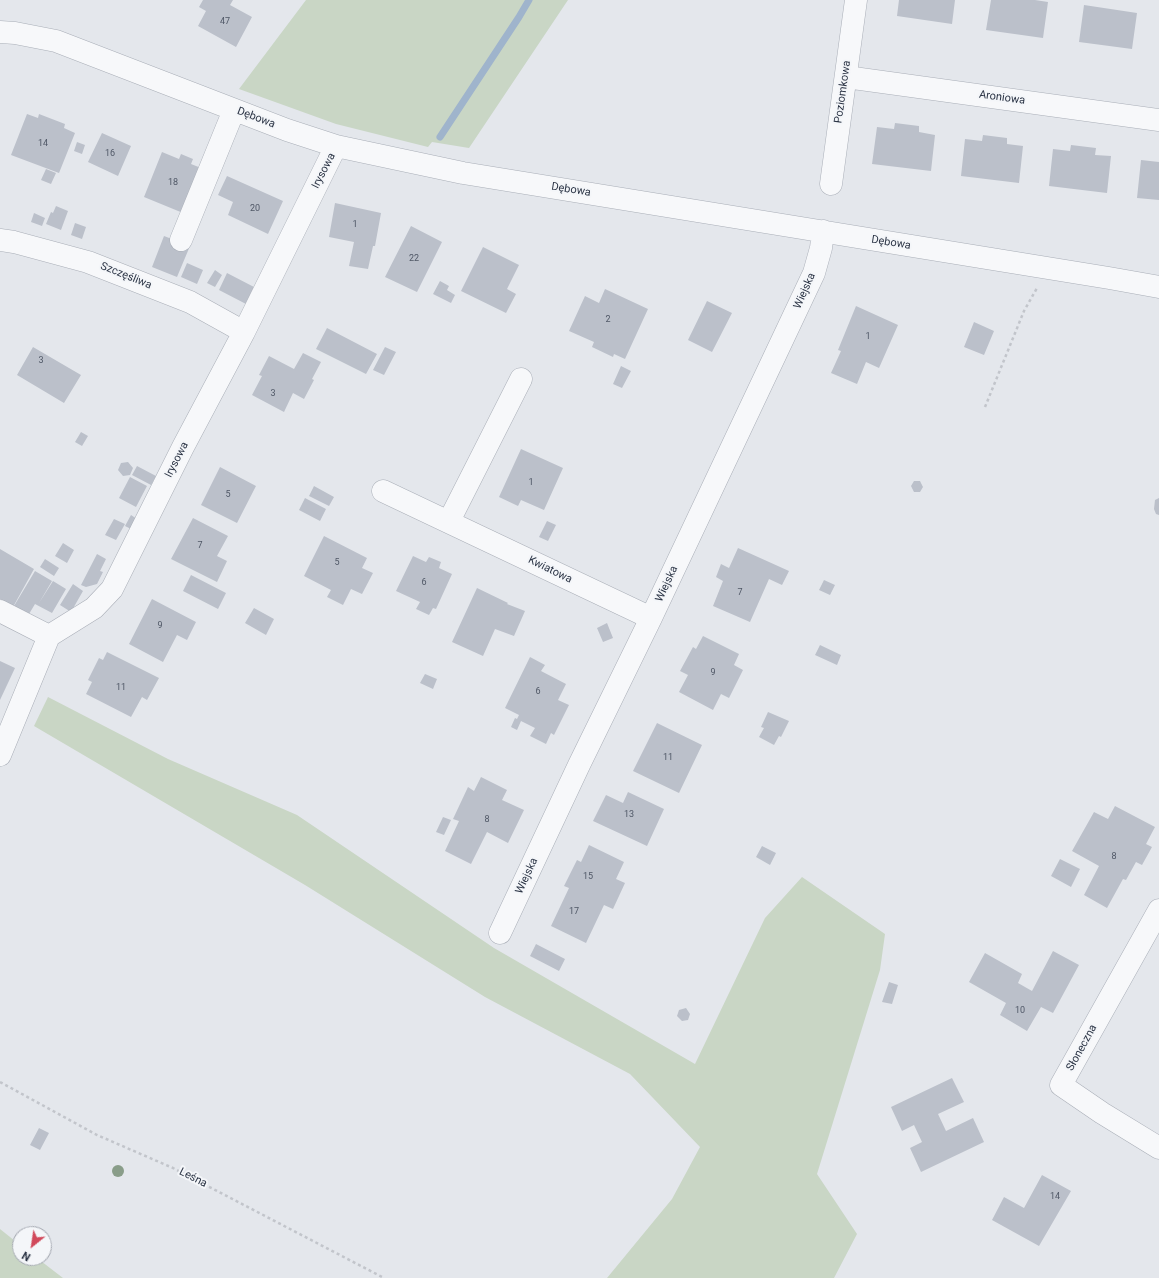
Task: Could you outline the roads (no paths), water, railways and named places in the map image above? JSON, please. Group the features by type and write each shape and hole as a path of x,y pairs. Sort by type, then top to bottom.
{"street":[{"name":"Poziomkowa","path":"831,184 856,0"},
{"name":"Dębowa","path":"0,32 22,34 56,41 234,110 336,146 463,173 1159,287"},
{"name":"Aroniowa","path":"846,77 1159,120"},
{"path":"181,240 234,110"},
{"name":"Irysowa","path":"49,636 94,608 112,589 183,447 244,332 336,146"},
{"name":"Wiejska","path":"500,934 579,764 651,618 814,273 821,248 822,231"},
{"name":"Szczęśliwa","path":"0,240 14,242 88,262 190,302 244,332"},
{"path":"449,521 521,379"},
{"name":"Kwiatowa","path":"383,491 651,618"},
{"path":"0,611 49,636 0,755"},
{"name":"Słoneczna","path":"1159,910 1061,1085 1102,1113 1159,1148"}],"waterway":[{"path":"440,137 529,0"}]}
